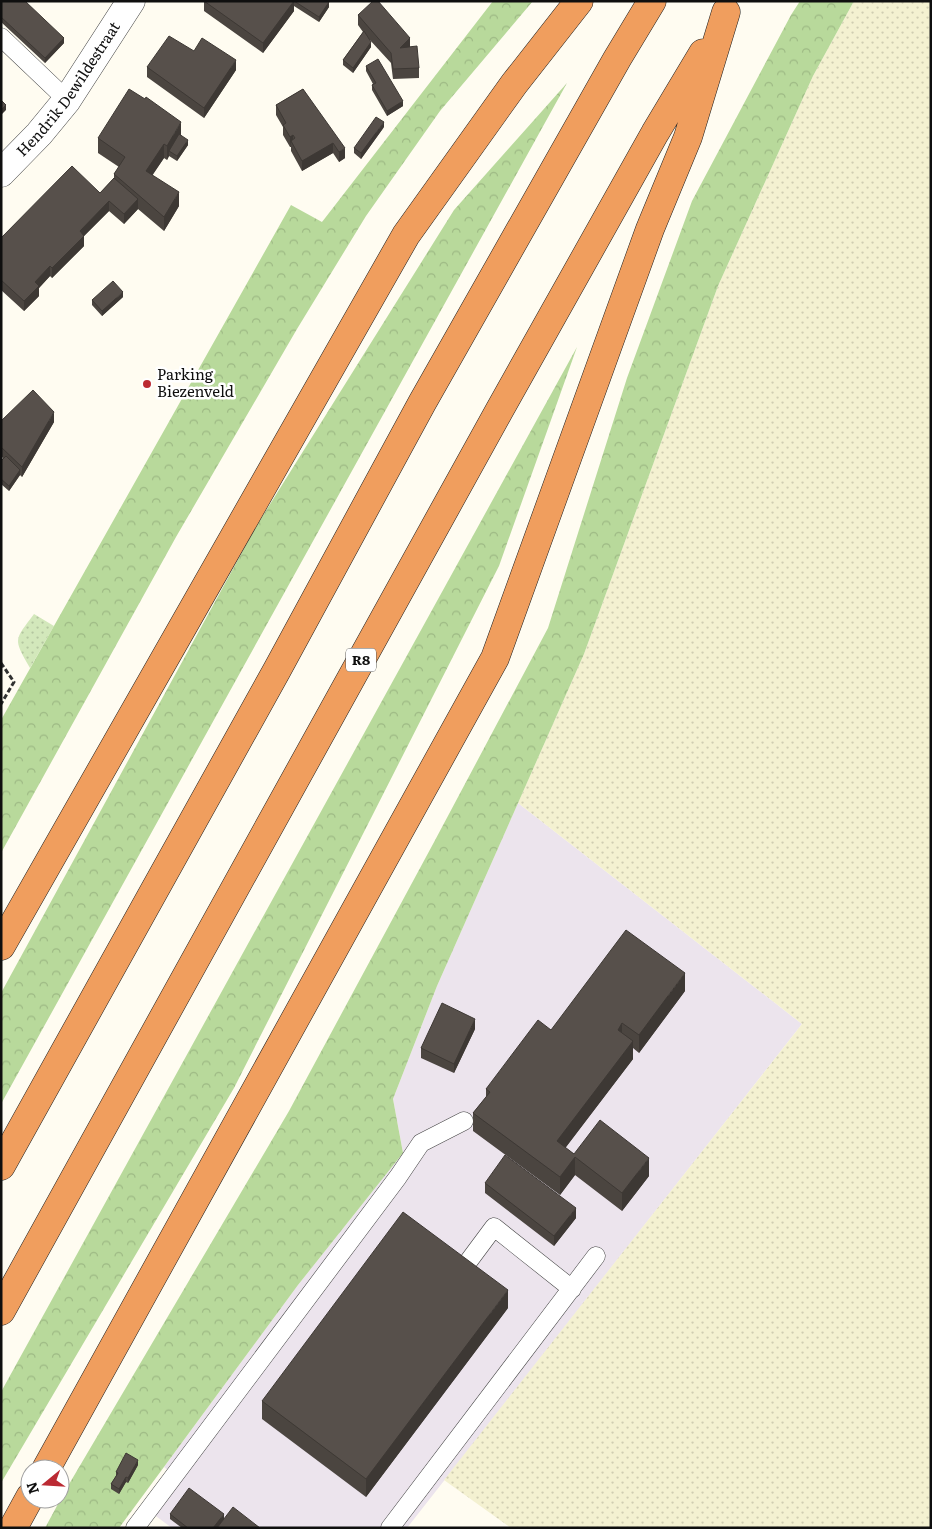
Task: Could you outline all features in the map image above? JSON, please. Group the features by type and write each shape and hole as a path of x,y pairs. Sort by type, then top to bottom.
{"highway":[{"path":"1,946 406,235 514,84 579,1"},
{"path":"1,1166 277,670 422,403 617,59 652,1"},
{"path":"52,1459 495,658 650,228 688,137 730,7"},
{"name":"R8","path":"1,1311 499,411 655,133 730,7"},
{"path":"13,1528 23,1509"}],"street":[{"name":"Hendrik Dewildestraat","path":"1,173 39,134 67,100 131,1"}],"lane":[{"path":"1,37 67,100"},
{"path":"135,1528 421,1143 464,1121"},
{"path":"465,1266 494,1227 572,1289"},
{"path":"390,1528 596,1256"}],"path":[{"path":"1,663 14,682 1,704"}],"shaded area":[{"path":"854,1 931,1 931,1528 511,1528 444,1480 802,1024 518,803 584,654 718,286 813,76"},
{"path":"518,803 802,1024 407,1528 172,1528 153,1514 181,1481 164,1467 298,1285 403,1153 393,1099 437,986"}],"green space":[{"path":"493,1 533,1 440,111 366,216 297,329 176,537 1,853 1,720 291,205 322,222"},
{"path":"800,1 854,1 813,76 718,286 584,654 437,986 393,1099 403,1153 298,1285 119,1528 45,1528 55,1509 70,1509 70,1483 289,1111 548,628 627,378 692,201"},
{"path":"567,83 1,1104 1,993 257,525 454,210"},
{"path":"577,347 499,566 234,1088 1,1483 1,1392"},
{"path":"34,614 54,626 30,668 21,651 18,640 19,635"}],"building":[{"path":"1,1 25,1 64,38 45,58 1,17"},
{"path":"204,1 294,1 263,43"},
{"path":"294,1 328,1 329,2 319,17"},
{"path":"373,1 378,1 410,38 400,48 417,46 419,68 393,69 391,53 358,15"},
{"path":"364,31 371,42 353,68 343,60"},
{"path":"169,36 194,51 202,38 236,60 204,108 147,67"},
{"path":"378,59 403,101 387,111 372,85 376,83 366,66"},
{"path":"129,89 145,99 146,97 181,122 167,146 164,144 146,171 179,192 164,217 114,174 125,157 98,138"},
{"path":"303,89 345,148 339,152 333,143 302,161 291,141 295,138 293,135 290,137 283,125 286,123 276,105"},
{"path":"1,100 6,105 1,110"},
{"path":"376,117 384,122 361,153 354,148"},
{"path":"179,134 188,140 177,156 169,151"},
{"path":"72,166 100,193 114,178 138,199 124,214 109,201 80,231 84,236 35,282 39,286 24,301 1,280 1,238"},
{"path":"113,281 123,292 102,311 92,300"},
{"path":"33,390 54,412 22,467 1,447 1,421"},
{"path":"6,456 20,470 9,486 1,479 1,461"},
{"path":"626,930 685,973 639,1035 622,1023 618,1030 633,1041 557,1141 574,1154 600,1120 649,1158 622,1193 575,1157 560,1177 473,1113 490,1092 486,1089 538,1020 551,1030"},
{"path":"442,1003 475,1019 454,1064 421,1048"},
{"path":"505,1155 576,1208 554,1236 485,1183"},
{"path":"403,1212 508,1290 366,1479 262,1401"},
{"path":"126,1453 138,1460 119,1489 111,1484 118,1473 116,1472"},
{"path":"189,1488 224,1514 213,1528 188,1528 170,1514"},
{"path":"233,1507 260,1528 217,1528"}],"place":[{"name":"Parking Biezenveld","path":"147,384"}]}
